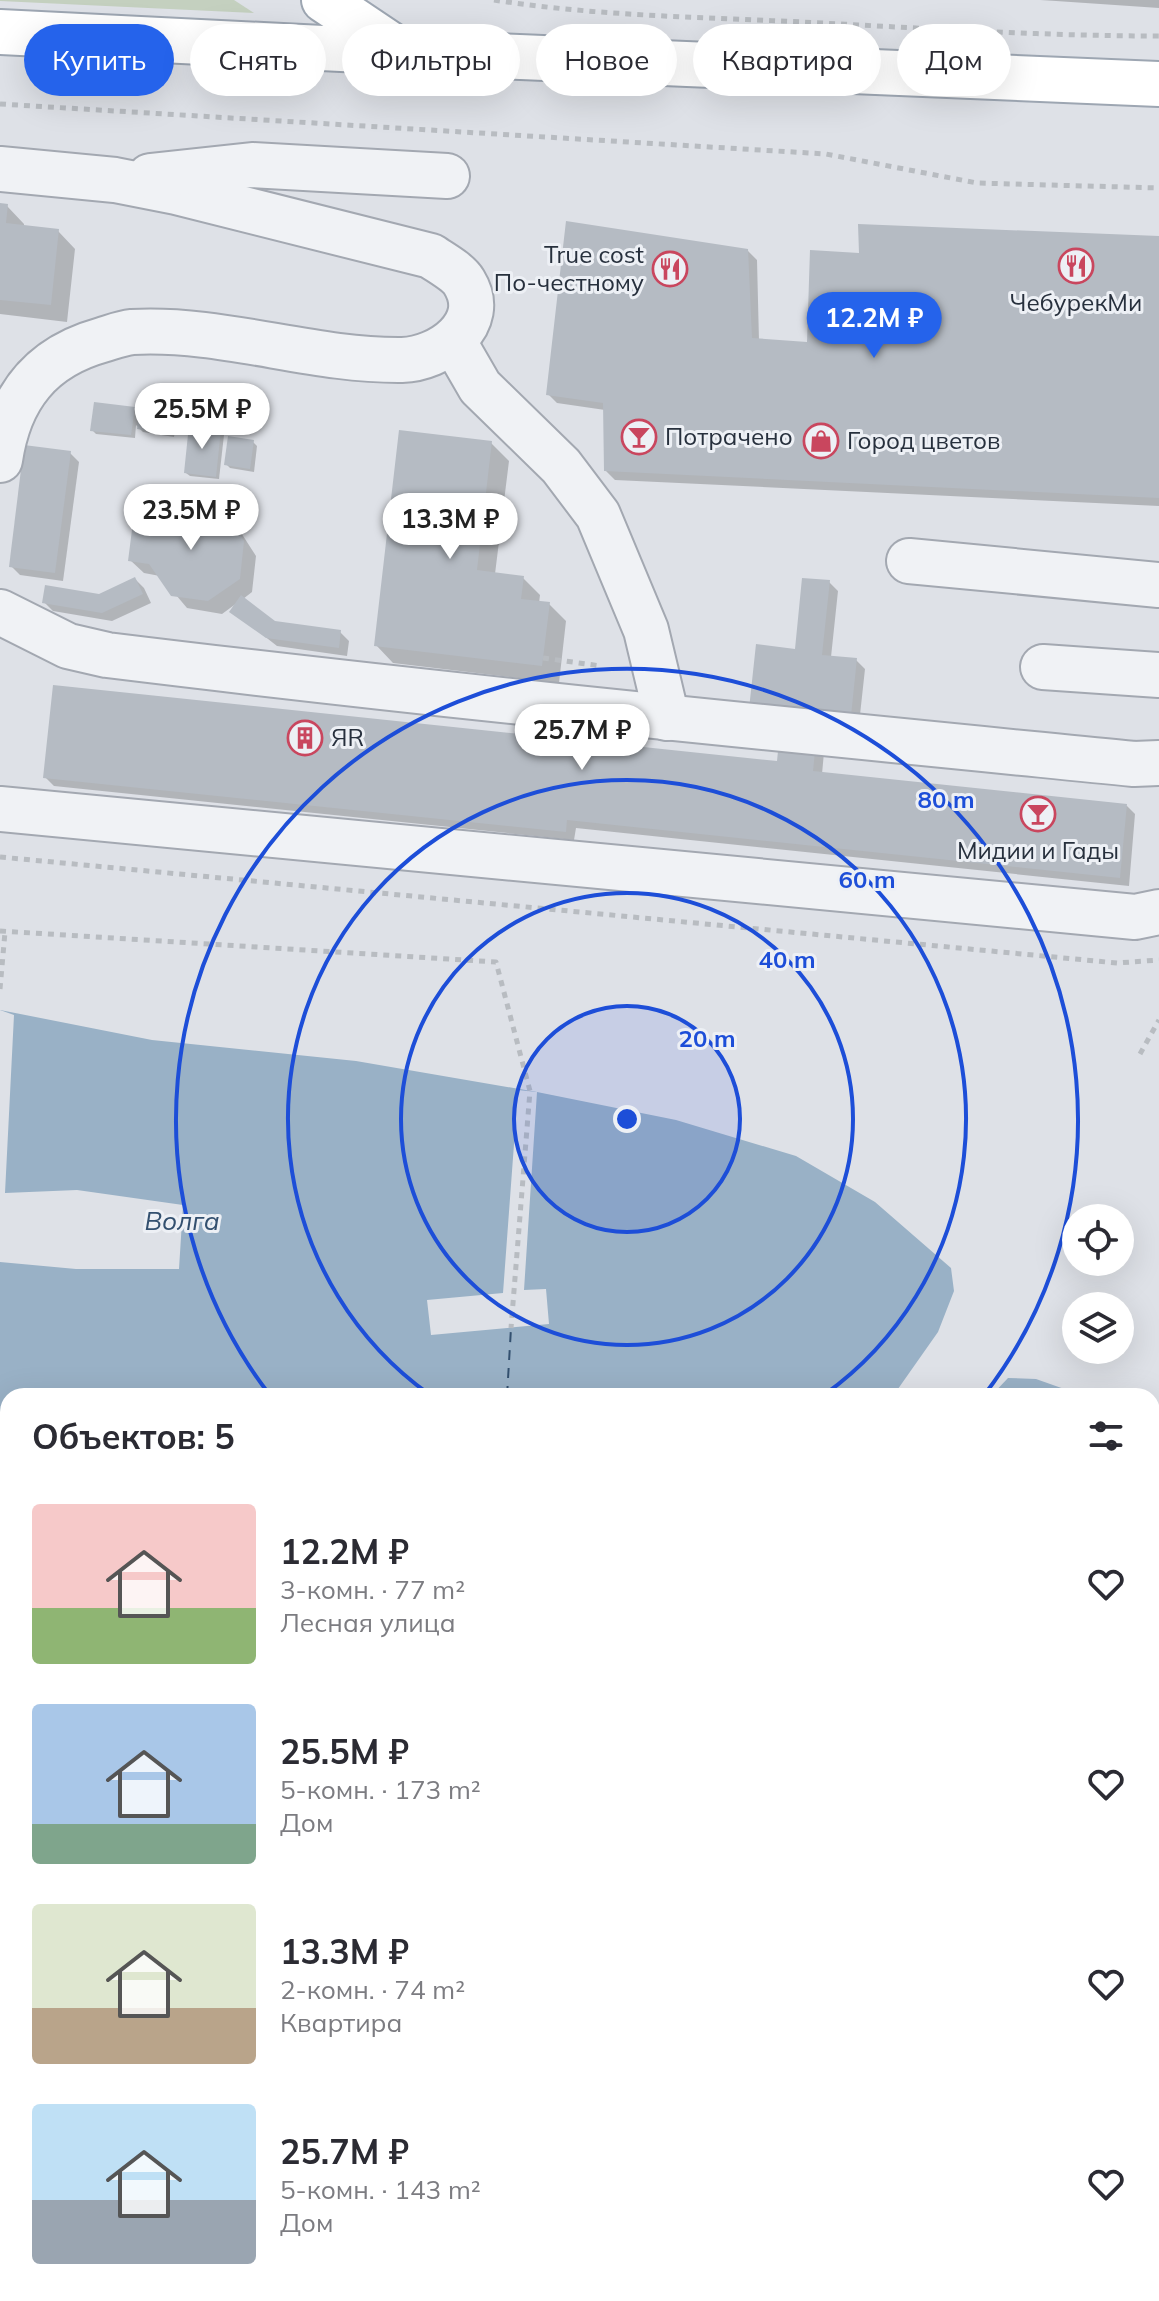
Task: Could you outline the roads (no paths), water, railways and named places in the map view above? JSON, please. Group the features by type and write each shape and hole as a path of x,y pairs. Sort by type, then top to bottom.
{"main road":[{"path":"324,0 360,24"},
{"path":"0,32 342,49"},
{"path":"520,57 1159,84"}],"lane":[{"path":"115,180 252,165 447,176"},
{"path":"0,169 115,180 176,192 431,256 463,280 471,300 468,322 454,342 433,354 407,360 363,359 187,333 129,332 79,346 52,361 27,385 12,411 0,460"},
{"path":"454,342 480,387 561,466 598,515 646,630 667,718"},
{"path":"909,561 1159,585"},
{"path":"0,612 68,646 107,655 378,688 667,718 1134,764 1159,763"},
{"path":"1043,667 1159,675"},
{"path":"0,809 1135,917 1159,912"}],"water":[{"name":"Волга","path":"0,1010 152,1040 356,1061 676,1120 796,1156 875,1202 951,1268 954,1291 938,1332 899,1388 0,1388"},
{"path":"1008,1378 1036,1379 1061,1388 999,1388"}],"place":[{"name":"ЧебурекМи","path":"1076,266"},
{"name":"True cost По-честному","path":"670,269"},
{"name":"Потрачено","path":"639,437"},
{"name":"Город цветов","path":"821,441"},
{"name":"ЯR","path":"305,738"},
{"name":"Мидии и Гады","path":"1038,814"}]}
